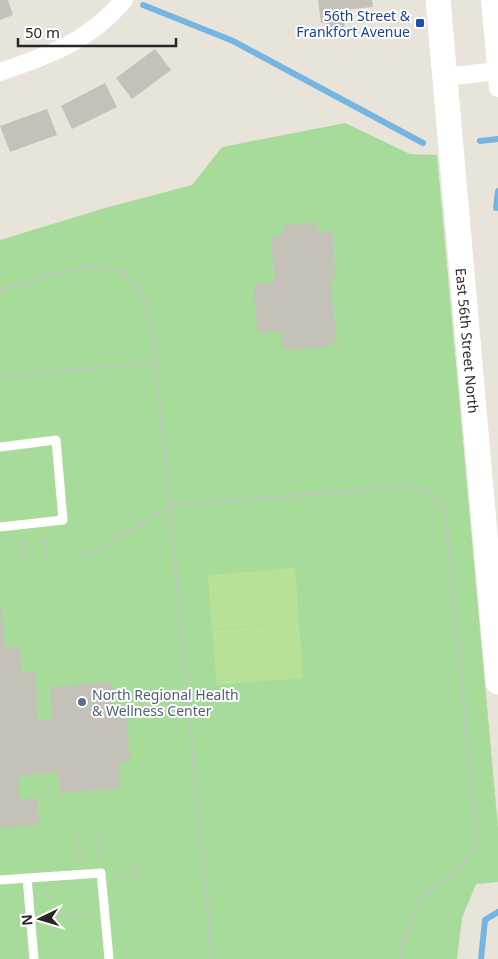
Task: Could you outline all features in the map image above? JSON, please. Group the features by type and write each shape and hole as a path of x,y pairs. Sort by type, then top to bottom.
{"street":[{"path":"0,72 68,46 110,16 124,0"},
{"name":"East 56th Street North","path":"438,0 498,682"},
{"path":"445,77 497,79 490,0"}],"lane":[{"path":"0,447 56,440 63,520 0,526"},
{"path":"0,880 81,875 101,876 109,959"},
{"path":"27,878 34,959"}],"path":[{"path":"0,290 64,271 90,266 120,271 139,287 149,312 156,362 212,959"},
{"path":"0,377 156,362"},
{"path":"82,555 93,553 170,507 410,486 430,491 439,500 445,510 475,823 475,842 470,856 457,871 432,888 417,904 398,959"},
{"path":"44,522 47,558"},
{"path":"22,524 25,561"},
{"path":"99,836 101,876 137,874 136,862"},
{"path":"78,838 81,875"},
{"path":"31,920 105,912"}],"green space":[{"path":"345,123 410,154 437,155 498,827 498,882 476,884 462,918 457,959 0,959 0,240 105,208 192,185 222,147"},
{"path":"295,568 299,622 212,629 208,575"},
{"path":"299,622 303,678 217,685 212,630"}],"building":[{"path":"0,0 8,0 13,15 0,20"},
{"path":"318,0 372,0 373,7 343,10 345,31 327,33 326,22 321,23"},
{"path":"155,49 171,70 132,99 116,78"},
{"path":"105,83 117,107 72,129 61,106"},
{"path":"47,109 57,135 10,152 0,126"},
{"path":"316,222 317,230 321,230 321,232 332,231 336,278 330,279 337,343 327,344 327,347 282,349 280,331 258,333 253,284 275,282 271,237 280,236 280,234 284,233 283,226"},
{"name":"North Regional Health & Wellness Center","path":"0,605 5,648 19,646 22,673 35,672 38,720 52,719 50,687 112,682 115,718 126,717 130,762 119,762 121,788 60,793 58,772 18,776 20,799 37,798 40,825 0,828"}],"waterway":[{"path":"143,5 233,41 423,143"},
{"path":"480,141 498,139"},
{"path":"496,208 498,191"},
{"path":"481,959 485,920 498,912"}],"place":[{"name":"56th Street & Frankfort Avenue","path":"420,23"},
{"name":"North Regional Health & Wellness Center","path":"82,702"}]}
